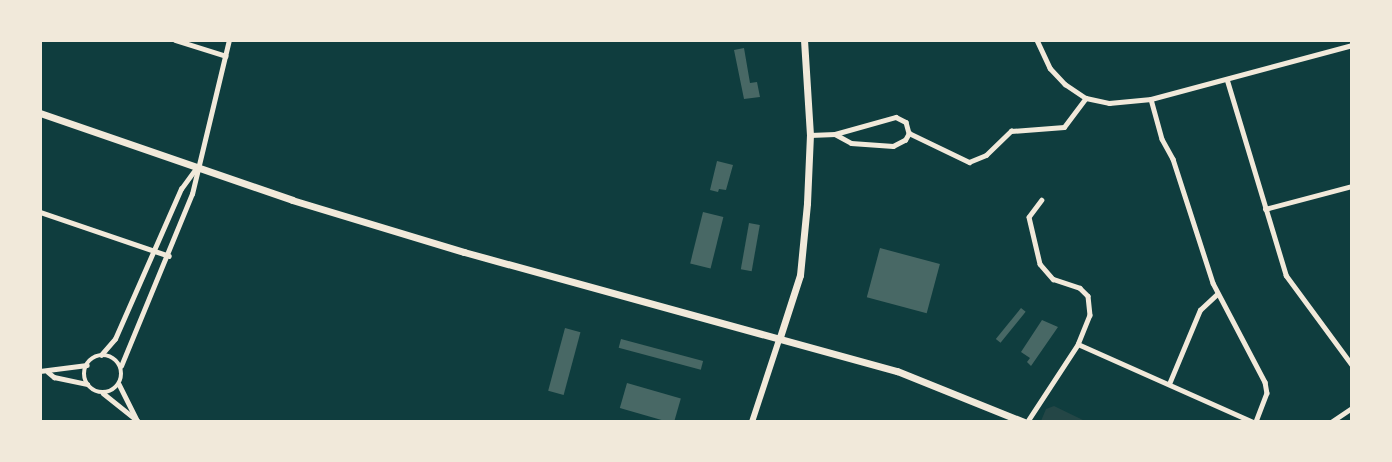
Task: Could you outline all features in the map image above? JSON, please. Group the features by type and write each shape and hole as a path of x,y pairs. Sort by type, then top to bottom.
{"main road":[{"path":"780,337 800,275 810,135 804,40"},
{"path":"40,113 199,165 292,200 464,252 897,371 1025,422"}],"street":[{"path":"175,40 226,56"},
{"path":"138,421 119,384 121,366 169,256 199,165 229,40"},
{"path":"1038,40 1050,68 1086,98 1109,103 1152,99 1352,45"},
{"path":"1227,79 1286,275 1352,365"},
{"path":"909,133 969,162 986,155 1011,131 1064,127 1086,98"},
{"path":"1078,344 1254,422 1267,393 1265,382 1217,294 1187,214 1173,159 1162,139 1152,99"},
{"path":"810,135 835,134 896,117 906,122 909,133 905,140 893,146 851,143 835,134"},
{"path":"40,371 48,372 87,365 101,355 115,339 181,189 199,165"},
{"path":"1265,209 1352,186"},
{"path":"1025,422 1078,344 1090,315 1088,296 1080,288 1053,279 1040,264 1029,217 1042,200"},
{"path":"40,212 169,256"},
{"path":"1169,384 1200,310 1217,294"},
{"path":"752,422 780,337"},
{"path":"101,355 113,357 121,366"},
{"path":"87,365 87,384"},
{"path":"48,372 54,377 87,384 103,393 138,421"},
{"path":"103,393 119,384"},
{"path":"1331,422 1352,408"}],"shaded area":[{"path":"1054,406 1085,421 1041,421 1046,409"}],"building":[{"path":"744,48 750,83 757,82 760,97 744,99 734,50"},
{"path":"717,161 733,165 726,190 719,189 718,192 710,190"},
{"path":"703,212 723,217 711,269 690,263"},
{"path":"749,223 760,225 752,271 741,269"},
{"path":"880,248 940,264 927,313 867,297"},
{"path":"1021,308 1026,312 1000,343 996,339"},
{"path":"1042,320 1058,327 1031,366 1027,362 1030,358 1021,352"},
{"path":"565,328 580,332 564,395 548,391"},
{"path":"621,339 703,361 701,370 619,348"},
{"path":"627,383 681,398 674,422 620,408"}]}
